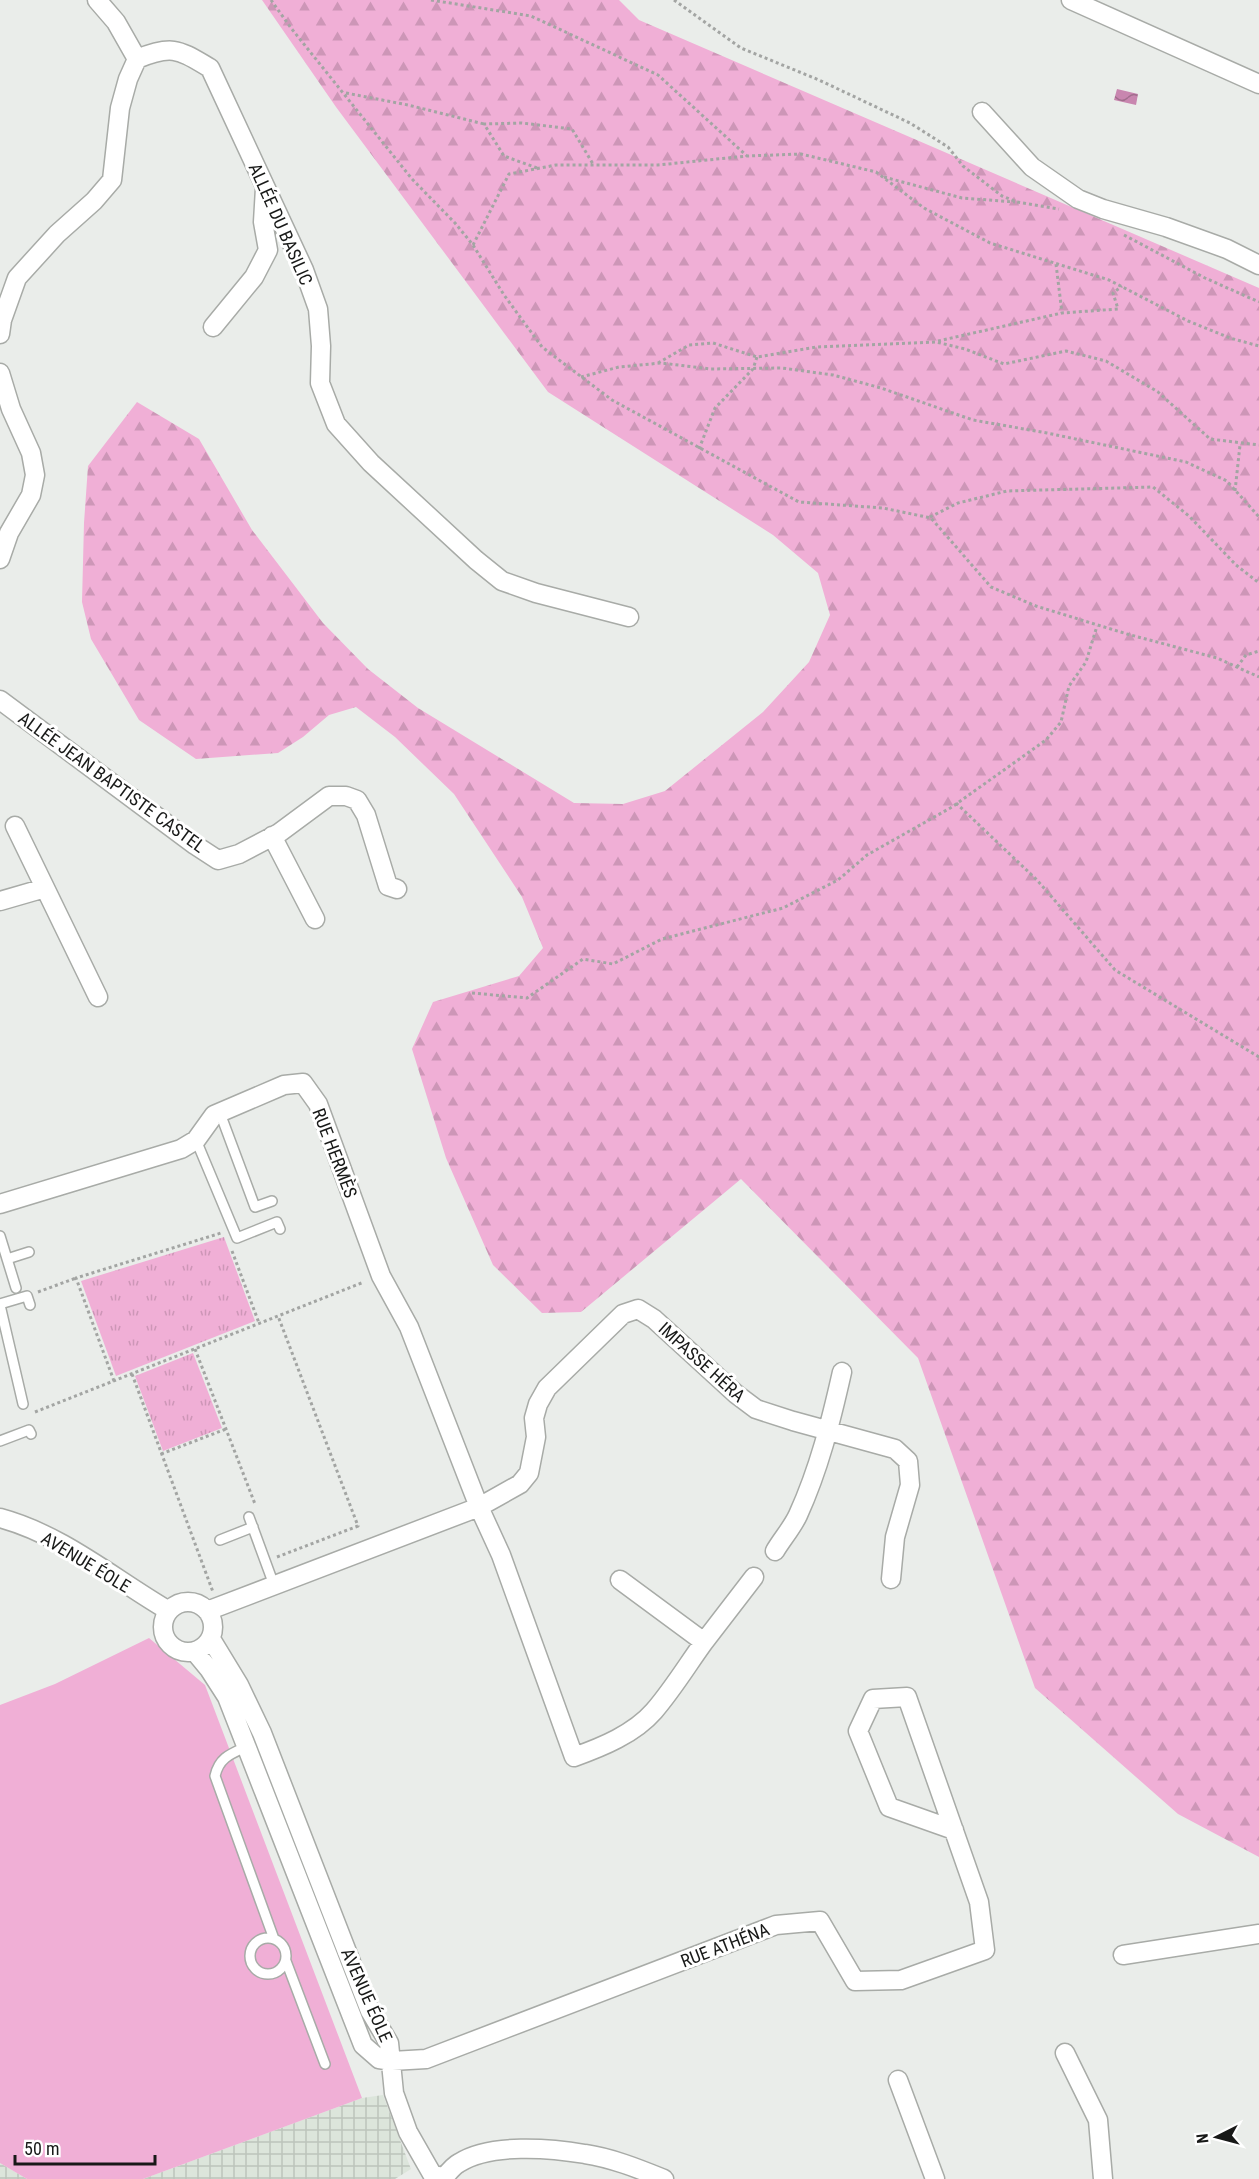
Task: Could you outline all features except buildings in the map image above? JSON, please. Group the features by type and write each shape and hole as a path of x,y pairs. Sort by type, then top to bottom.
{"street":[{"path":"0,334 2,320 17,278 57,234 94,201 112,180 120,108 128,79 137,59 116,22 98,0"},
{"path":"1071,0 1259,84"},
{"name":"ALLÉE DU BASILIC","path":"137,59 155,51 179,50 210,68 304,270 318,309 321,346 320,384 326,404 336,423 371,463 502,581 536,593 629,617"},
{"path":"982,112 1032,167 1078,199 1227,249 1259,265"},
{"path":"213,327 254,276 268,250 263,222 265,187"},
{"path":"0,373 10,409 31,453 35,475 31,495 9,533 0,559"},
{"name":"ALLÉE JEAN BAPTISTE CASTEL","path":"0,700 218,860 239,854 272,836 329,796 346,796 357,800 366,815 388,886 397,890"},
{"path":"15,826 98,997"},
{"path":"272,836 315,919"},
{"path":"0,901 45,888"},
{"name":"RUE HERMÈS","path":"0,1204 181,1149 196,1140 214,1115 284,1085 303,1083 318,1104 381,1276"},
{"path":"381,1276 409,1327 479,1507 501,1555 574,1756 603,1747 654,1712 754,1577"},
{"name":"IMPASSE HÉRA","path":"213,1609 479,1507 520,1484 529,1473 533,1461 536,1437 534,1418 538,1404 547,1389 623,1314 638,1309 654,1319 736,1394 756,1409 895,1449 908,1461 910,1485 895,1537 891,1579"},
{"path":"775,1551 797,1517 829,1430 842,1372"},
{"name":"AVENUE ÉOLE","path":"0,1518 30,1529 101,1566 143,1596 169,1611"},
{"path":"620,1580 704,1642"},
{"path":"191,1602 213,1609 211,1639 206,1646 195,1652 183,1652 175,1649 169,1643 163,1627 169,1611 183,1603 191,1602"},
{"name":"AVENUE ÉOLE","path":"195,1652 227,1697 363,2044 379,2059 392,2061 389,2043 370,2011 262,1733 239,1685 211,1639"},
{"name":"RUE ATHÉNA","path":"392,2061 426,2060 776,1925 820,1921 855,1981 901,1980 985,1950 979,1902 954,1830 907,1697 873,1699 858,1731 889,1807 954,1830"},
{"path":"1123,1955 1259,1934"},
{"path":"1065,2053 1098,2120 1103,2179"},
{"path":"392,2061 394,2093 408,2132 432,2174 444,2178 459,2163 485,2152 531,2149 587,2154 634,2167 664,2179"},
{"path":"898,2080 935,2179"}],"lane":[{"path":"220,1113 255,1207 272,1201"},
{"path":"196,1140 229,1231 237,1238 278,1222 280,1229"},
{"path":"0,1236 16,1287"},
{"path":"7,1259 29,1252"},
{"path":"23,1404 0,1304 28,1301"},
{"path":"0,1441 29,1430 31,1434"},
{"path":"249,1516 274,1585"},
{"path":"220,1540 253,1527"},
{"path":"246,1746 224,1757 218,1765 215,1776 274,1939 285,1949 286,1961 325,2064"},
{"path":"274,1939 265,1938 255,1944 250,1954 252,1965 261,1973 273,1974 279,1971 286,1961"}],"path":[{"path":"271,0 412,179 473,245 504,295 542,347 612,400 799,502 883,508 931,518 991,587 1036,606 1217,658 1259,677"},
{"path":"431,0 531,16 658,75 747,156"},
{"path":"674,0 741,48 819,80 910,123 948,147 963,166 1002,196 1017,202"},
{"path":"344,92 484,124 522,123 572,129 594,165"},
{"path":"484,124 504,156 539,168"},
{"path":"473,245 509,174 556,165 658,165 747,156 801,154 876,172 924,208 990,243 1109,280 1188,321 1230,338 1259,346"},
{"path":"882,176 962,198 1001,203 1017,202 1064,209"},
{"path":"1114,212 1121,234 1205,278 1259,302"},
{"path":"1056,264 1062,313"},
{"path":"657,363 689,345 713,343 757,357 817,346 936,342 1062,313 1118,309 1113,293 1122,286"},
{"path":"936,342 965,349 1004,364 1066,351 1106,361 1158,392 1210,439 1259,445"},
{"path":"699,449 715,408 753,369 757,357"},
{"path":"581,377 619,367 657,363 711,369 782,368 833,375 881,388 973,420 1186,462 1227,481 1259,518"},
{"path":"1236,490 1240,444"},
{"path":"928,517 958,503 1007,491 1153,487 1189,516 1236,565 1259,583"},
{"path":"472,993 527,998 583,959 613,964 662,939 783,908 838,880 867,855 956,803 1046,740 1061,722 1069,686 1086,662 1097,625"},
{"path":"1237,667 1246,655 1259,651"},
{"path":"956,803 1037,880 1115,970 1259,1057"},
{"path":"28,1301 76,1278 229,1231 259,1324"},
{"path":"33,1413 381,1276"},
{"path":"76,1278 114,1381"},
{"path":"276,1558 358,1526 278,1316"},
{"path":"195,1349 249,1489"},
{"path":"132,1374 213,1609"},
{"path":"161,1454 226,1429"}],"shaded area":[{"path":"383,2095 411,2169 395,2179 143,2179 362,2098"},
{"path":"0,2163 27,2179 0,2179"}],"green space":[{"path":"262,0 619,0 639,20 1259,288 1259,1857 1178,1814 1035,1688 918,1358 741,1179 581,1312 542,1313 493,1265 446,1158 412,1049 433,1002 519,976 543,948 522,897 454,794 395,737 356,707 329,715 303,737 278,753 196,759 139,720 91,639 82,602 88,466 137,402 199,439 252,530 323,623 368,669 418,708 574,803 623,804 665,791 763,712 809,662 830,615 818,573 773,535 548,392 336,107"},
{"path":"224,1237 255,1321 116,1376 81,1281"},
{"path":"193,1353 222,1428 163,1451 135,1376"},
{"path":"149,1638 205,1685 362,2098 143,2179 27,2179 0,2163 0,1705 55,1684"}],"water":[{"path":"1117,89 1138,94 1136,105 1114,100"}]}
